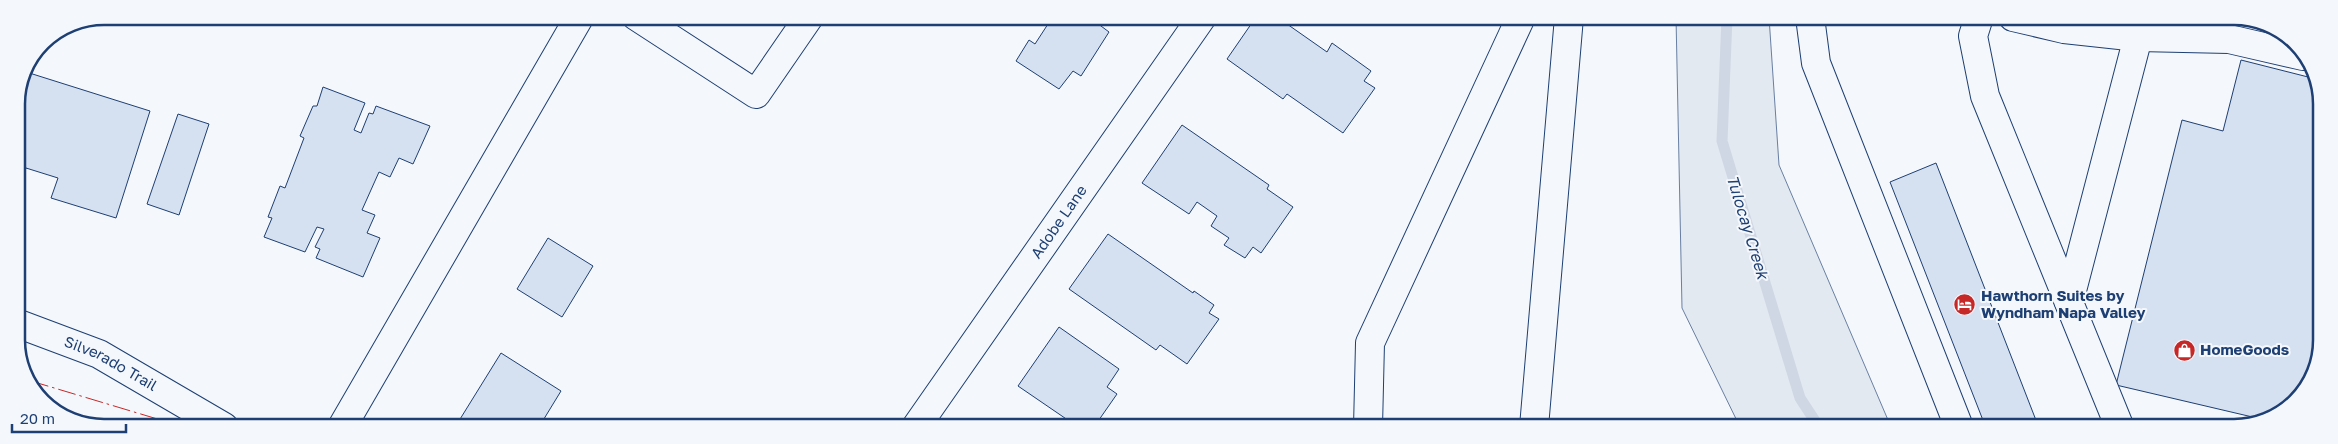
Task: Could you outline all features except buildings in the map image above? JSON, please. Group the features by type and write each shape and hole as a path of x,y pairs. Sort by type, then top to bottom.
{"street":[{"path":"347,419 575,25"},
{"path":"650,25 756,94 803,25"},
{"name":"Adobe Lane","path":"922,419 1196,25"},
{"path":"1368,419 1370,343 1517,25"},
{"path":"1535,419 1568,25"},
{"path":"1811,25 1816,64 1955,419"},
{"path":"1976,25 1973,36 1985,96 2116,419"},
{"path":"2047,25 2064,29 2138,37 2230,39 2295,54"},
{"path":"2069,302 2138,37"},
{"name":"Silverado Trail","path":"25,326 99,354 210,419"}],"shaded area":[{"path":"1676,25 1770,25 1779,165 1888,419 1736,419 1682,308"}],"waterway":[{"name":"Tulocay Creek","path":"1727,25 1722,141 1800,398 1814,419"}],"power":[{"path":"38,383 157,419"}],"place":[{"name":"Hawthorn Suites by Wyndham Napa Valley","path":"1965,305"},
{"name":"HomeGoods","path":"2184,350"}]}
